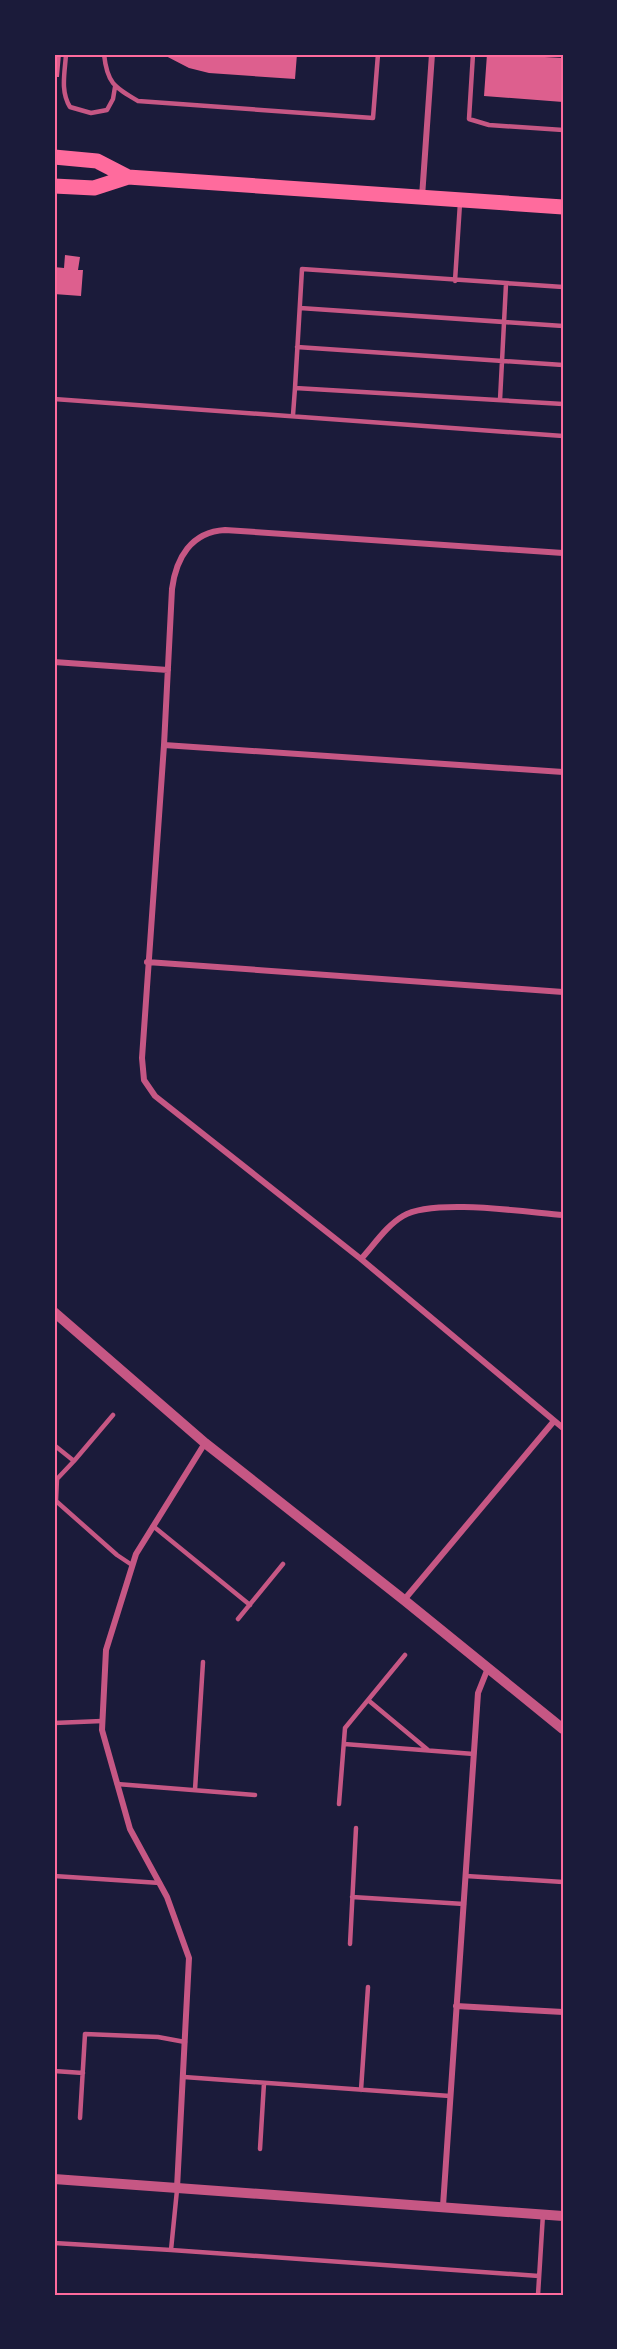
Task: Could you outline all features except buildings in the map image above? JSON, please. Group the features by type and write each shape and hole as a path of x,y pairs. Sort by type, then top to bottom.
{"main road":[{"path":"54,157 97,161 128,177 563,207"},
{"path":"54,186 94,189 128,177"}],"street":[{"path":"422,198 432,54"},
{"path":"563,553 225,530 203,534 180,556 174,573 172,589 142,1069 150,1090 361,1259 563,1428"},
{"path":"54,662 168,670"},
{"path":"164,745 563,772"},
{"path":"147,962 563,992"},
{"path":"361,1259 394,1223 404,1215 423,1209 449,1206 563,1215"},
{"path":"54,1312 205,1443 404,1600 563,1730"},
{"path":"404,1600 555,1421"},
{"path":"177,2188 189,1958 167,1897 130,1829 102,1730 102,1721 105,1650 132,1564 205,1443"},
{"path":"443,2206 478,1693 488,1668"},
{"path":"456,2006 563,2012"},
{"path":"54,2179 563,2216"}],"lane":[{"path":"66,54 63,86 70,107 91,113 106,110 113,99 115,87"},
{"path":"104,54 106,69 115,87 138,101 373,118 378,54"},
{"path":"473,54 469,119 489,125 563,130"},
{"path":"455,281 460,200"},
{"path":"293,415 303,269 563,287"},
{"path":"500,400 506,284"},
{"path":"300,308 563,326"},
{"path":"297,347 563,365"},
{"path":"295,388 563,404"},
{"path":"54,399 563,436"},
{"path":"113,1416 57,1479 56,1501 117,1555 132,1564"},
{"path":"54,1445 74,1461"},
{"path":"153,1526 250,1605"},
{"path":"238,1619 284,1564"},
{"path":"339,1804 345,1728 405,1655"},
{"path":"195,1790 203,1662"},
{"path":"368,1700 429,1750"},
{"path":"54,1723 102,1721"},
{"path":"344,1744 474,1754"},
{"path":"117,1784 255,1795"},
{"path":"350,1944 356,1828"},
{"path":"54,1876 160,1883"},
{"path":"466,1876 563,1881"},
{"path":"352,1897 464,1904"},
{"path":"361,2090 368,1987"},
{"path":"80,2118 85,2034 159,2037 185,2042"},
{"path":"54,2071 83,2073"},
{"path":"184,2077 450,2096"},
{"path":"260,2149 264,2083"},
{"path":"171,2250 177,2188"},
{"path":"538,2295 543,2214"},
{"path":"54,2243 539,2276"}]}
